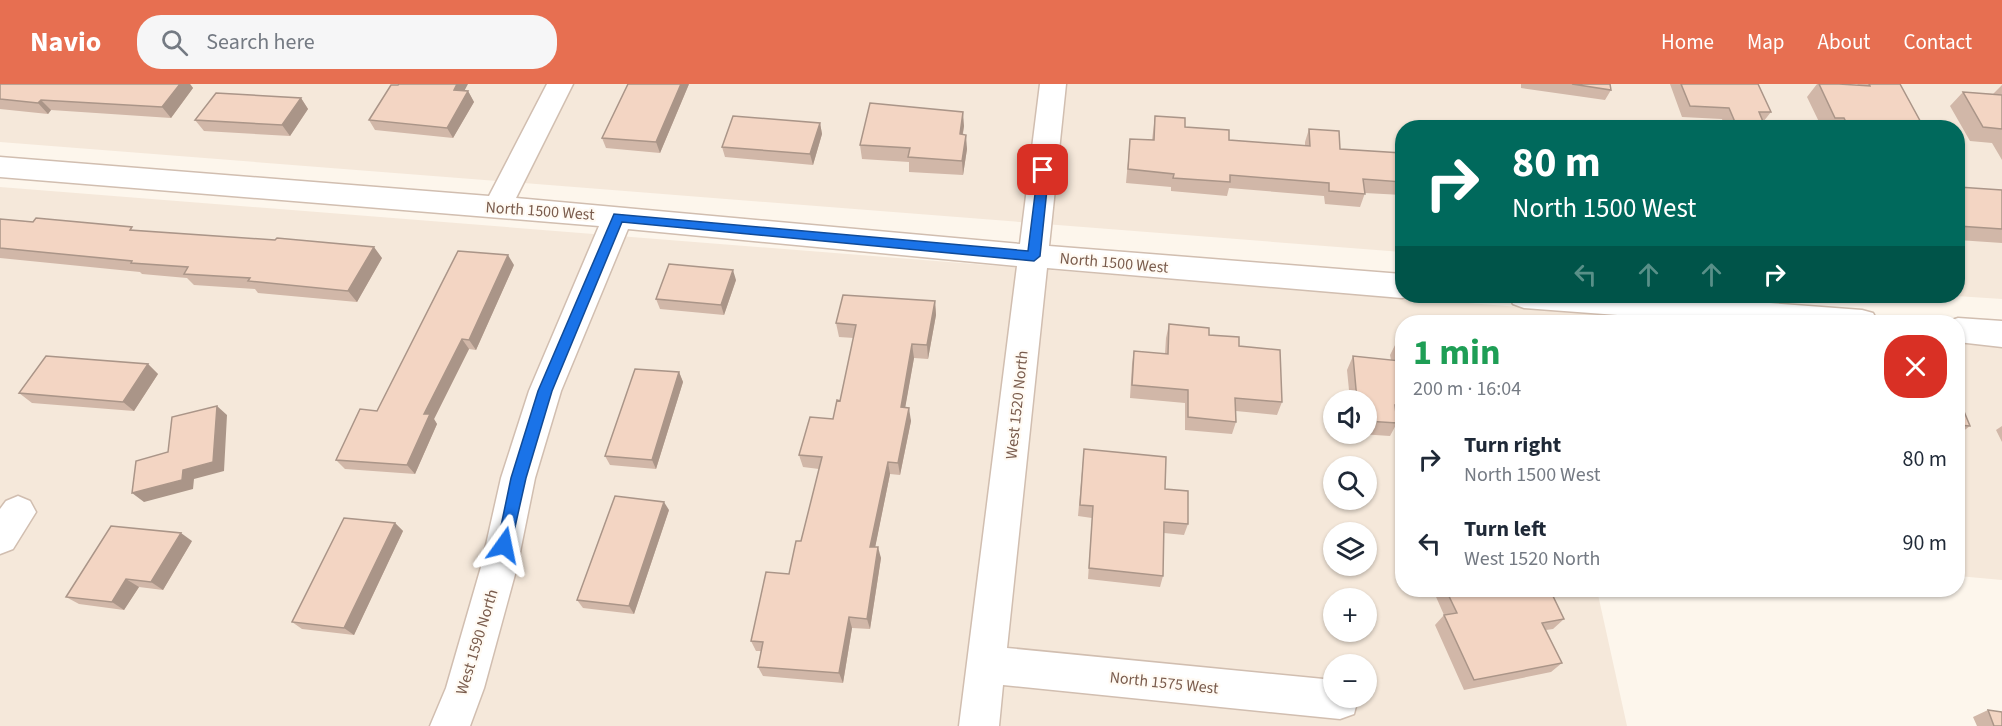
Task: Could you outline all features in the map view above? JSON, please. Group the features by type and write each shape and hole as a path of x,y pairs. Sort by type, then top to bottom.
{"street":[{"path":"497,208 560,84"},
{"name":"West 1520 North","path":"980,726 1053,84"},
{"name":"North 1500 West","path":"0,167 618,217 1034,256 1395,285"},
{"name":"West 1590 North","path":"450,726 465,688 499,567 518,478 545,391 618,217"},
{"path":"1615,303 1771,315"},
{"path":"1965,331 2002,334"},
{"name":"North 1575 West","path":"987,665 1323,698"}],"shaded area":[{"path":"0,84 2002,84 2002,299 1965,297 1965,120 1395,120 1395,251 0,142"},
{"path":"0,187 1395,297 1395,303 1468,303 1619,315 1395,315 1395,597 1599,597 1627,726 0,726"},
{"path":"1965,343 2002,346 2002,580 1965,577"}],"building":[{"path":"0,84 180,84 162,107 41,100 38,103 0,99"},
{"path":"457,84 454,90 468,91 447,128 369,120 391,85"},
{"path":"628,84 681,84 656,142 602,138"},
{"path":"1572,84 1610,84 1611,90"},
{"path":"1681,84 1758,84 1771,112 1759,112 1762,120 1734,120 1729,108 1690,106"},
{"path":"1819,84 1870,86 1869,84 1900,84 1920,120 1845,120 1835,118"},
{"path":"1963,92 2002,95 2002,129 1983,127"},
{"path":"216,93 301,98 282,125 195,120"},
{"path":"870,103 963,112 960,134 966,135 962,161 908,157 910,148 860,145"},
{"path":"733,116 820,123 810,154 722,147"},
{"path":"1155,116 1185,118 1185,127 1229,130 1229,140 1310,146 1309,129 1339,131 1340,149 1395,153 1395,181 1363,179 1365,194 1329,191 1329,183 1230,175 1230,182 1173,178 1174,174 1128,169 1130,139 1154,140"},
{"path":"1965,187 2002,190 2002,229 1965,226"},
{"path":"36,218 132,227 130,230 275,240 277,238 374,247 348,291 248,281 250,278 184,274 188,267 0,248 0,219 33,222"},
{"path":"458,251 508,255 469,340 462,339 424,414 430,414 407,465 336,460 360,409 377,411"},
{"path":"669,264 733,270 721,305 656,299"},
{"path":"843,295 935,301 927,345 912,344 901,407 909,408 898,463 888,462 870,547 878,547 867,619 849,617 839,673 758,667 763,642 751,641 766,572 789,574 796,541 801,541 822,457 799,455 810,417 833,419 837,400 840,401 856,325 836,323"},
{"path":"1169,324 1209,328 1209,335 1239,337 1239,346 1280,350 1282,402 1235,398 1236,422 1188,417 1188,390 1132,385 1134,351 1168,354"},
{"path":"46,356 148,364 123,402 19,393"},
{"path":"1353,356 1395,360 1395,423 1377,422 1377,390 1356,390"},
{"path":"635,369 679,372 652,460 605,456"},
{"path":"217,406 213,462 183,470 182,480 132,493 136,461 168,452 172,417"},
{"path":"1965,414 1970,426 1965,426"},
{"path":"1084,449 1166,457 1165,489 1188,491 1188,524 1164,522 1163,576 1089,568 1093,506 1080,505"},
{"path":"615,496 664,502 629,606 577,600"},
{"path":"344,518 395,523 344,628 292,622"},
{"path":"111,526 181,533 151,582 126,579 112,602 66,597"},
{"path":"1449,597 1553,597 1564,619 1542,623 1562,663 1474,680 1444,615 1457,613"},
{"path":"1988,710 2002,712 2002,726 1994,726"}],"route":[{"path":"504,545 518,478 545,391 618,217 1034,256 1043,170"}]}
